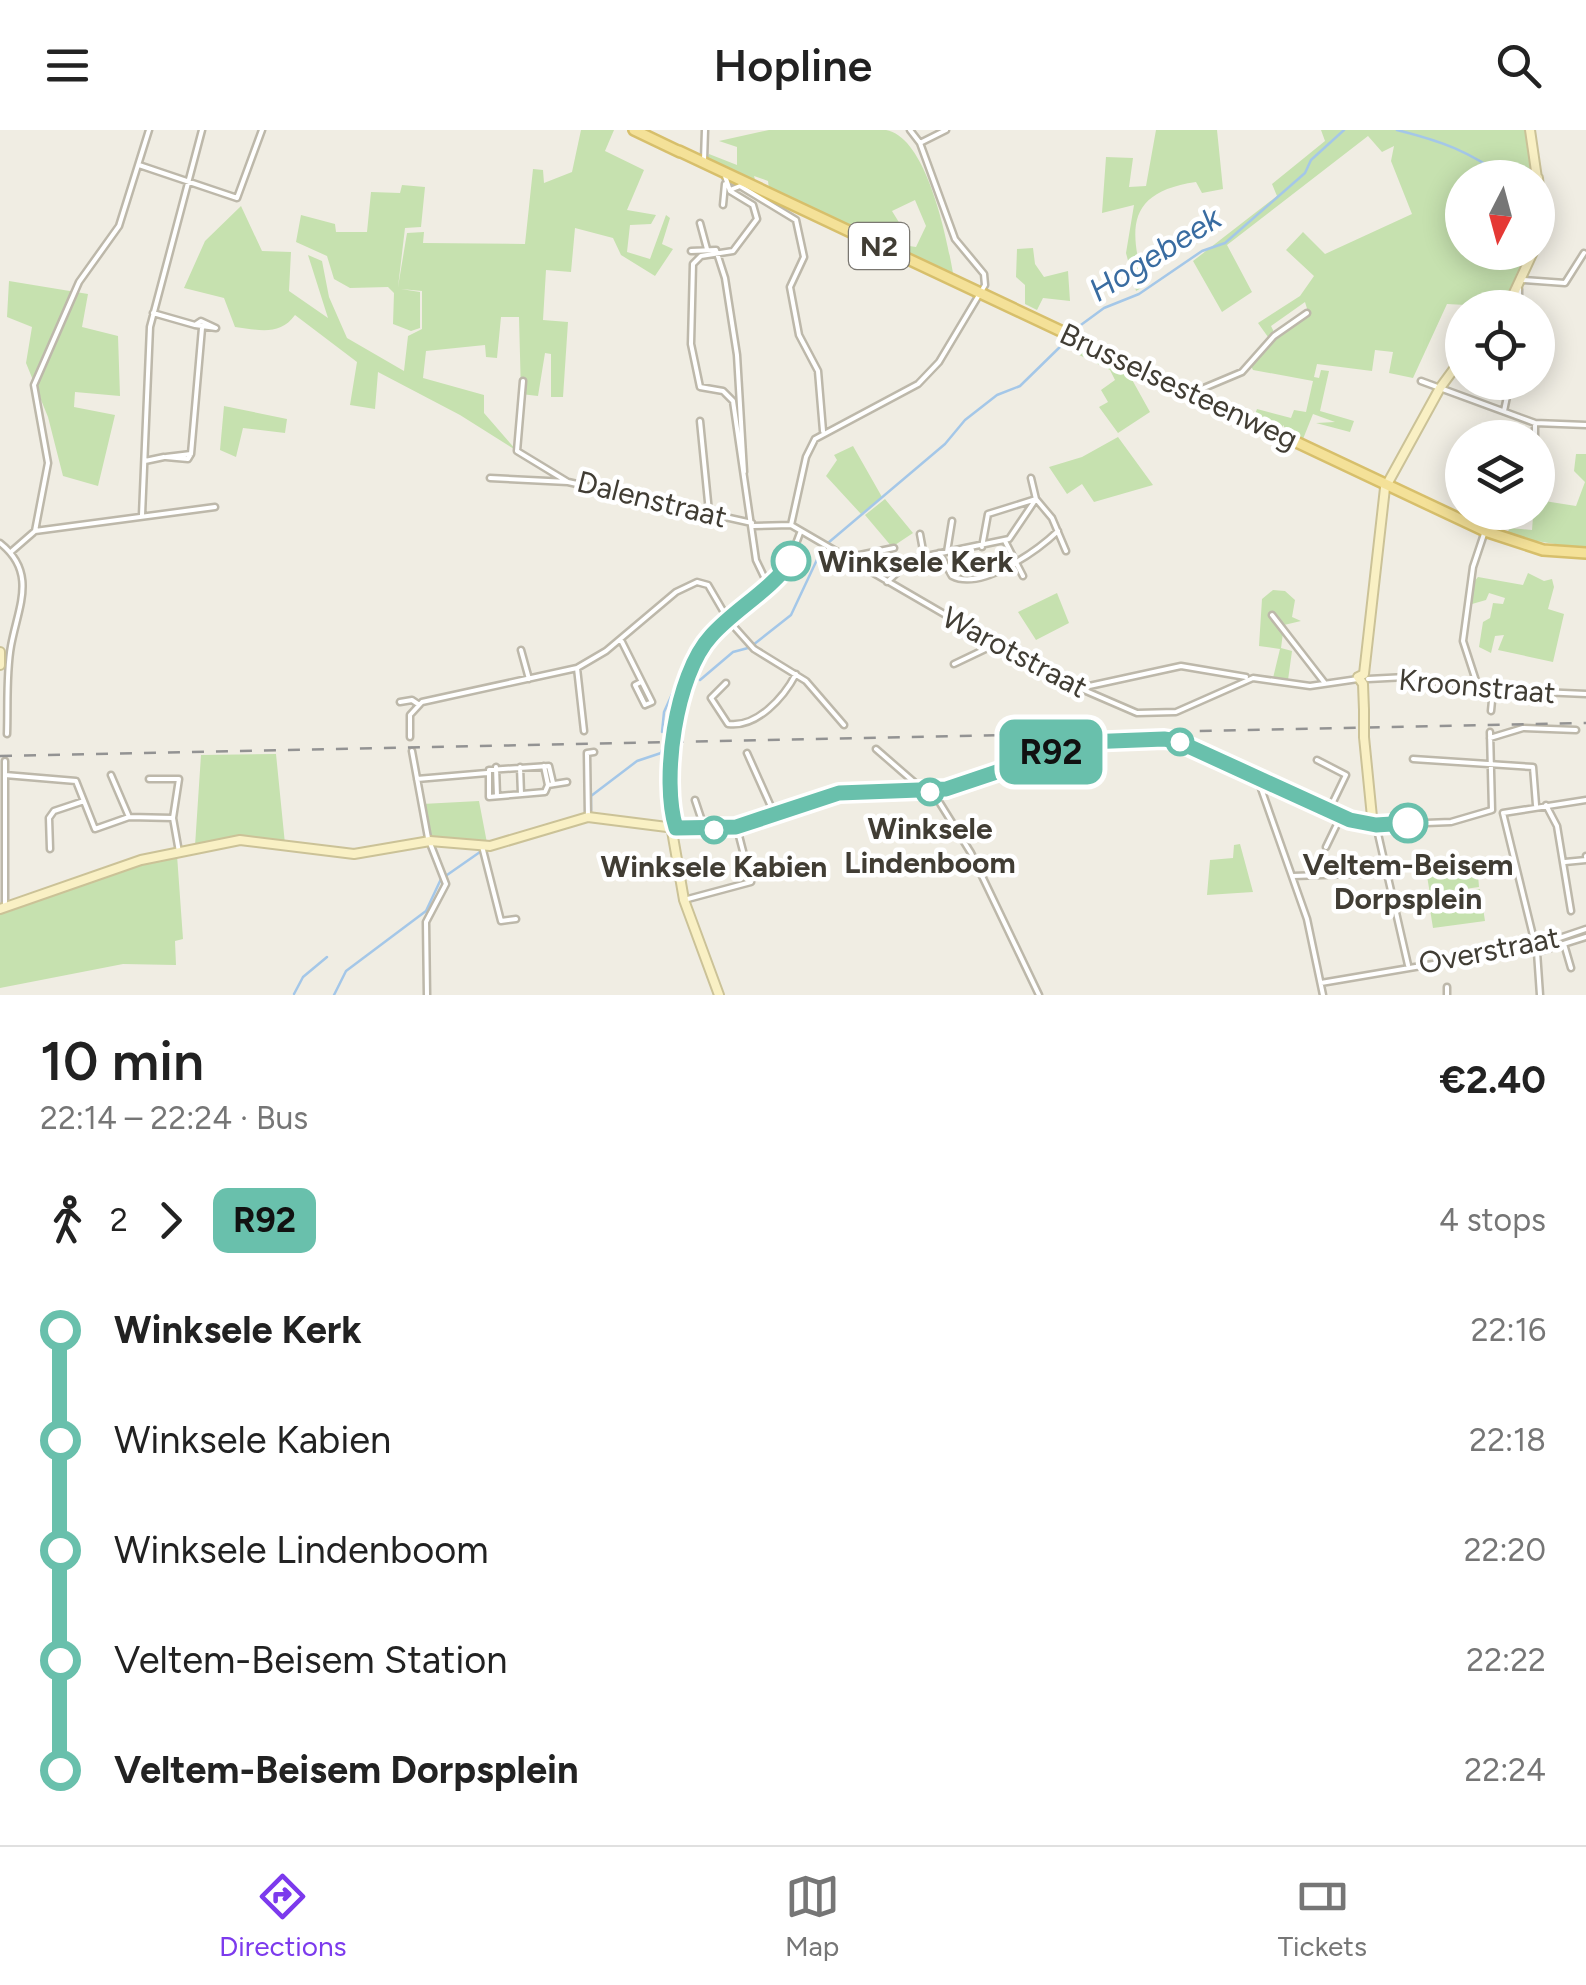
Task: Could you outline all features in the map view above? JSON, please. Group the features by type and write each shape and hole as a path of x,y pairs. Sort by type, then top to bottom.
{"main road":[{"name":"Brusselsesteenweg","path":"634,130 726,177 1445,513"},
{"name":"Brusselsesteenweg","path":"1481,530 1543,550 1586,553"}],"street":[{"path":"12,552 34,531 48,462 34,385 79,282 119,226 149,130"},
{"path":"142,515 153,312 202,130"},
{"path":"139,166 236,198 262,130"},
{"path":"703,162 705,130"},
{"path":"791,526 806,457 823,430 918,384 938,362 981,294 984,275 954,239 920,143 910,130"},
{"path":"920,143 946,130"},
{"path":"1530,130 1535,160"},
{"path":"726,177 730,190 753,205 757,219 738,247 697,258 692,270 696,379 703,390 723,392 733,401 757,564 768,585"},
{"path":"723,205 726,177"},
{"path":"730,190 740,186 796,220 804,262 790,287 798,335 820,380 823,430"},
{"path":"700,223 707,248"},
{"path":"691,251 707,248 718,254"},
{"path":"1521,284 1565,283 1584,253"},
{"path":"718,254 738,359 744,472"},
{"path":"1517,290 1526,270"},
{"path":"1520,290 1521,284"},
{"path":"153,312 202,328 216,328 202,321 195,324"},
{"path":"1192,393 1242,372 1274,336 1307,314"},
{"path":"144,461 191,454 202,328"},
{"name":"Dalenstraat","path":"523,381 517,451 568,482 753,524 791,526"},
{"path":"1408,965 1376,833 1364,737 1363,679 1389,486 1445,381"},
{"path":"1420,382 1526,420"},
{"path":"1504,412 1506,400"},
{"path":"700,421 709,512"},
{"path":"1555,424 1586,425"},
{"path":"490,478 568,482"},
{"path":"1031,478 1036,499 1058,531 1066,551"},
{"path":"887,582 906,563 924,556 1005,541 1036,499"},
{"path":"982,547 988,514 1036,499"},
{"path":"34,531 214,507"},
{"path":"948,552 952,521"},
{"name":"Warotstraat","path":"791,526 996,644 1138,713 1174,712 1246,679"},
{"path":"1478,687 1463,640 1481,530"},
{"path":"939,553 946,569 962,581 1016,563 1058,531"},
{"path":"719,995 684,900 672,827 673,725 698,653 789,566 800,533"},
{"path":"920,534 924,556"},
{"path":"1005,541 1023,576"},
{"path":"0,543 12,552 23,576 24,594 10,648 7,734"},
{"path":"845,558 894,548"},
{"path":"400,702 412,700 418,704 576,668 620,640 676,592 697,582 708,585 729,621 754,649 796,674 844,724"},
{"path":"1272,616 1324,683"},
{"path":"620,640 642,682"},
{"path":"954,664 996,644"},
{"path":"521,650 529,680"},
{"path":"0,652 0,665"},
{"name":"Kroonstraat","path":"1080,688 1181,666 1310,686 1406,678 1492,690 1586,694"},
{"path":"576,668 584,731"},
{"path":"726,683 712,698 728,724 738,725 780,700 796,674"},
{"path":"1491,711 1492,690"},
{"path":"410,737 408,721 418,704"},
{"path":"1492,810 1490,735 1522,728 1576,730"},
{"path":"5,762 3,909 130,864 240,840 354,854 430,841 482,846 588,818 703,830 736,827 773,811 839,793 928,792 1076,744 1174,740 1341,816 1376,824 1448,822 1492,810 1503,813 1586,800"},
{"path":"876,749 928,792 972,853 1039,995"},
{"path":"412,751 430,841 446,884 426,922 427,995"},
{"path":"588,818 587,753 594,752"},
{"path":"748,753 773,811"},
{"path":"1317,760 1346,776 1329,810"},
{"path":"1413,760 1533,766 1536,806"},
{"path":"520,766 521,794"},
{"path":"417,779 544,766 552,768 551,784 546,792 489,797 488,772"},
{"path":"496,768 496,796"},
{"path":"5,775 72,778 95,829 129,817 173,818"},
{"path":"112,775 129,817"},
{"path":"1257,777 1307,919 1324,993"},
{"path":"148,779 179,779 173,818 179,852"},
{"path":"551,784 566,782"},
{"path":"695,800 703,830"},
{"path":"50,849 49,818 54,811 84,801"},
{"path":"1546,804 1565,862 1571,911"},
{"path":"1503,813 1537,949 1540,995"},
{"path":"1329,844 1341,816"},
{"path":"684,900 751,882 736,827"},
{"path":"482,846 502,921 516,919"},
{"path":"1565,862 1586,858"},
{"path":"1291,876 1383,874"},
{"path":"1537,949 1586,938 1585,930"},
{"name":"Overstraat","path":"1322,983 1408,965 1537,949 1585,930"},
{"path":"1564,944 1570,968"},
{"path":"1324,993 1332,981"},
{"path":"1446,987 1447,995"}],"green space":[{"path":"581,130 614,130 605,151 644,170 627,210 656,215 651,224 630,225 627,252 650,259 666,215 670,218 662,244 673,249 655,276 621,255 613,238 575,228 571,272 546,270 543,320 568,322 563,397 551,397 551,354 545,353 538,396 521,394 519,317 501,317 497,358 486,357 485,345 426,351 423,378 484,395 484,413 517,451 460,415 378,372 375,409 350,405 357,362 295,315 276,329 235,327 224,298 184,288 205,241 241,206 262,251 291,252 289,291 328,318 308,255 322,261 329,297 347,338 404,371 408,336 422,329 422,291 401,289 420,292 420,328 411,331 393,324 394,293 388,287 350,288 334,279 327,256 296,242 301,215 335,224 336,232 367,232 371,192 400,193 402,185 425,187 421,227 405,228 398,287 407,233 424,232 423,243 525,244 533,169 543,170 544,183 572,172"},
{"path":"769,130 886,130 900,137 924,169 933,191 953,273 883,242 916,247 926,226 915,200 892,211 908,237 875,238 769,189 768,181 754,176 756,183 707,159 709,154 737,165 737,147 719,141"},
{"path":"1156,130 1217,130 1223,189 1202,193 1196,182 1173,187 1145,204 1135,230 1145,286 1136,291 1126,253 1134,205 1102,213 1106,157 1133,158 1129,187 1146,186"},
{"path":"1321,130 1525,130 1532,160 1445,160 1445,270 1522,270 1512,290 1445,290 1445,308 1413,378 1389,373 1393,352 1375,350 1372,371 1317,364 1314,377 1319,378 1321,370 1329,371 1320,411 1354,421 1350,432 1316,423 1335,422 1313,414 1303,439 1284,430 1284,425 1280,429 1254,417 1257,409 1291,418 1294,410 1306,412 1313,381 1253,370 1251,366 1270,344 1309,315 1305,302 1271,326 1274,332 1268,337 1258,323 1300,296 1314,276 1286,250 1303,232 1325,254 1412,214 1391,161 1394,146 1382,152 1368,136 1227,245 1252,292 1222,312 1193,261 1277,196 1272,184 1325,141"},
{"path":"1033,248 1035,264 1044,277 1068,271 1070,301 1043,298 1037,310 1025,304 1025,285 1016,277 1017,249"},
{"path":"9,281 88,294 82,327 118,336 120,396 75,392 74,407 115,415 98,486 63,476 48,417 26,363 32,327 7,317"},
{"path":"1071,340 1134,371 1130,376 1150,412 1118,433 1099,407 1108,402 1101,390 1115,380 1110,370 1073,352"},
{"path":"224,406 287,419 285,433 243,428 236,457 220,450"},
{"path":"1118,437 1153,485 1094,502 1082,484 1067,494 1049,467 1082,457"},
{"path":"853,446 882,497 861,514 826,476 837,460 834,455"},
{"path":"1576,454 1586,454 1586,549 1505,536 1509,530 1555,530 1555,503 1576,506 1585,482 1574,471"},
{"path":"885,499 913,533 892,547 865,515"},
{"path":"1528,573 1544,581 1552,579 1554,587 1548,609 1564,614 1553,662 1498,650 1504,635 1495,636 1491,653 1479,647 1483,622 1490,618 1493,603 1503,604 1505,598 1489,593 1486,600 1472,604 1472,584 1478,577 1523,585"},
{"path":"1273,590 1285,591 1295,600 1292,617 1301,621 1284,625 1281,648 1292,651 1288,680 1273,678 1280,649 1259,646 1262,599"},
{"path":"1057,593 1069,623 1036,640 1018,612"},
{"path":"276,754 285,844 240,838 195,846 201,755"},
{"path":"479,801 487,843 430,836 422,804"},
{"path":"1240,844 1253,892 1207,895 1210,860 1233,858 1234,845"},
{"path":"177,855 183,939 175,941 176,965 123,964 0,988 0,912 133,866"},
{"path":"1477,863 1479,887 1430,894 1426,870"},
{"path":"1480,889 1485,921 1433,928 1428,897"}],"waterway":[{"name":"Hogebeek","path":"1074,330 1104,308 1139,294 1202,251 1225,243 1305,173 1311,160 1344,130"},
{"path":"1397,130 1455,148 1478,160"},
{"name":"Hogebeek","path":"828,543 945,444 965,420 997,395 1020,386 1064,343"},
{"name":"Hogebeek","path":"753,645 791,615 822,549"},
{"name":"Hogebeek","path":"700,680 733,652 748,648"},
{"name":"Hogebeek","path":"662,732 664,712 682,672"},
{"name":"Hogebeek","path":"591,810 591,796 637,761 661,753 663,747"},
{"name":"Hogebeek","path":"447,875 480,852"},
{"name":"Hogebeek","path":"334,995 346,971 426,911 441,879"},
{"path":"294,994 303,977 327,957"}],"railway":[{"path":"0,756 1586,723"}],"bus line":[{"name":"R92","path":"791,561 698,653 673,722 676,828 736,827 773,811 839,793 915,794 946,789 1086,742 1164,739 1177,741 1350,820 1376,825 1408,823"}],"place":[{"name":"Winksele Kerk","path":"791,561"},
{"name":"Winksele Lindenboom","path":"930,792"},
{"name":"Veltem-Beisem Dorpsplein","path":"1408,823"},
{"name":"Winksele Kabien","path":"714,830"}]}
